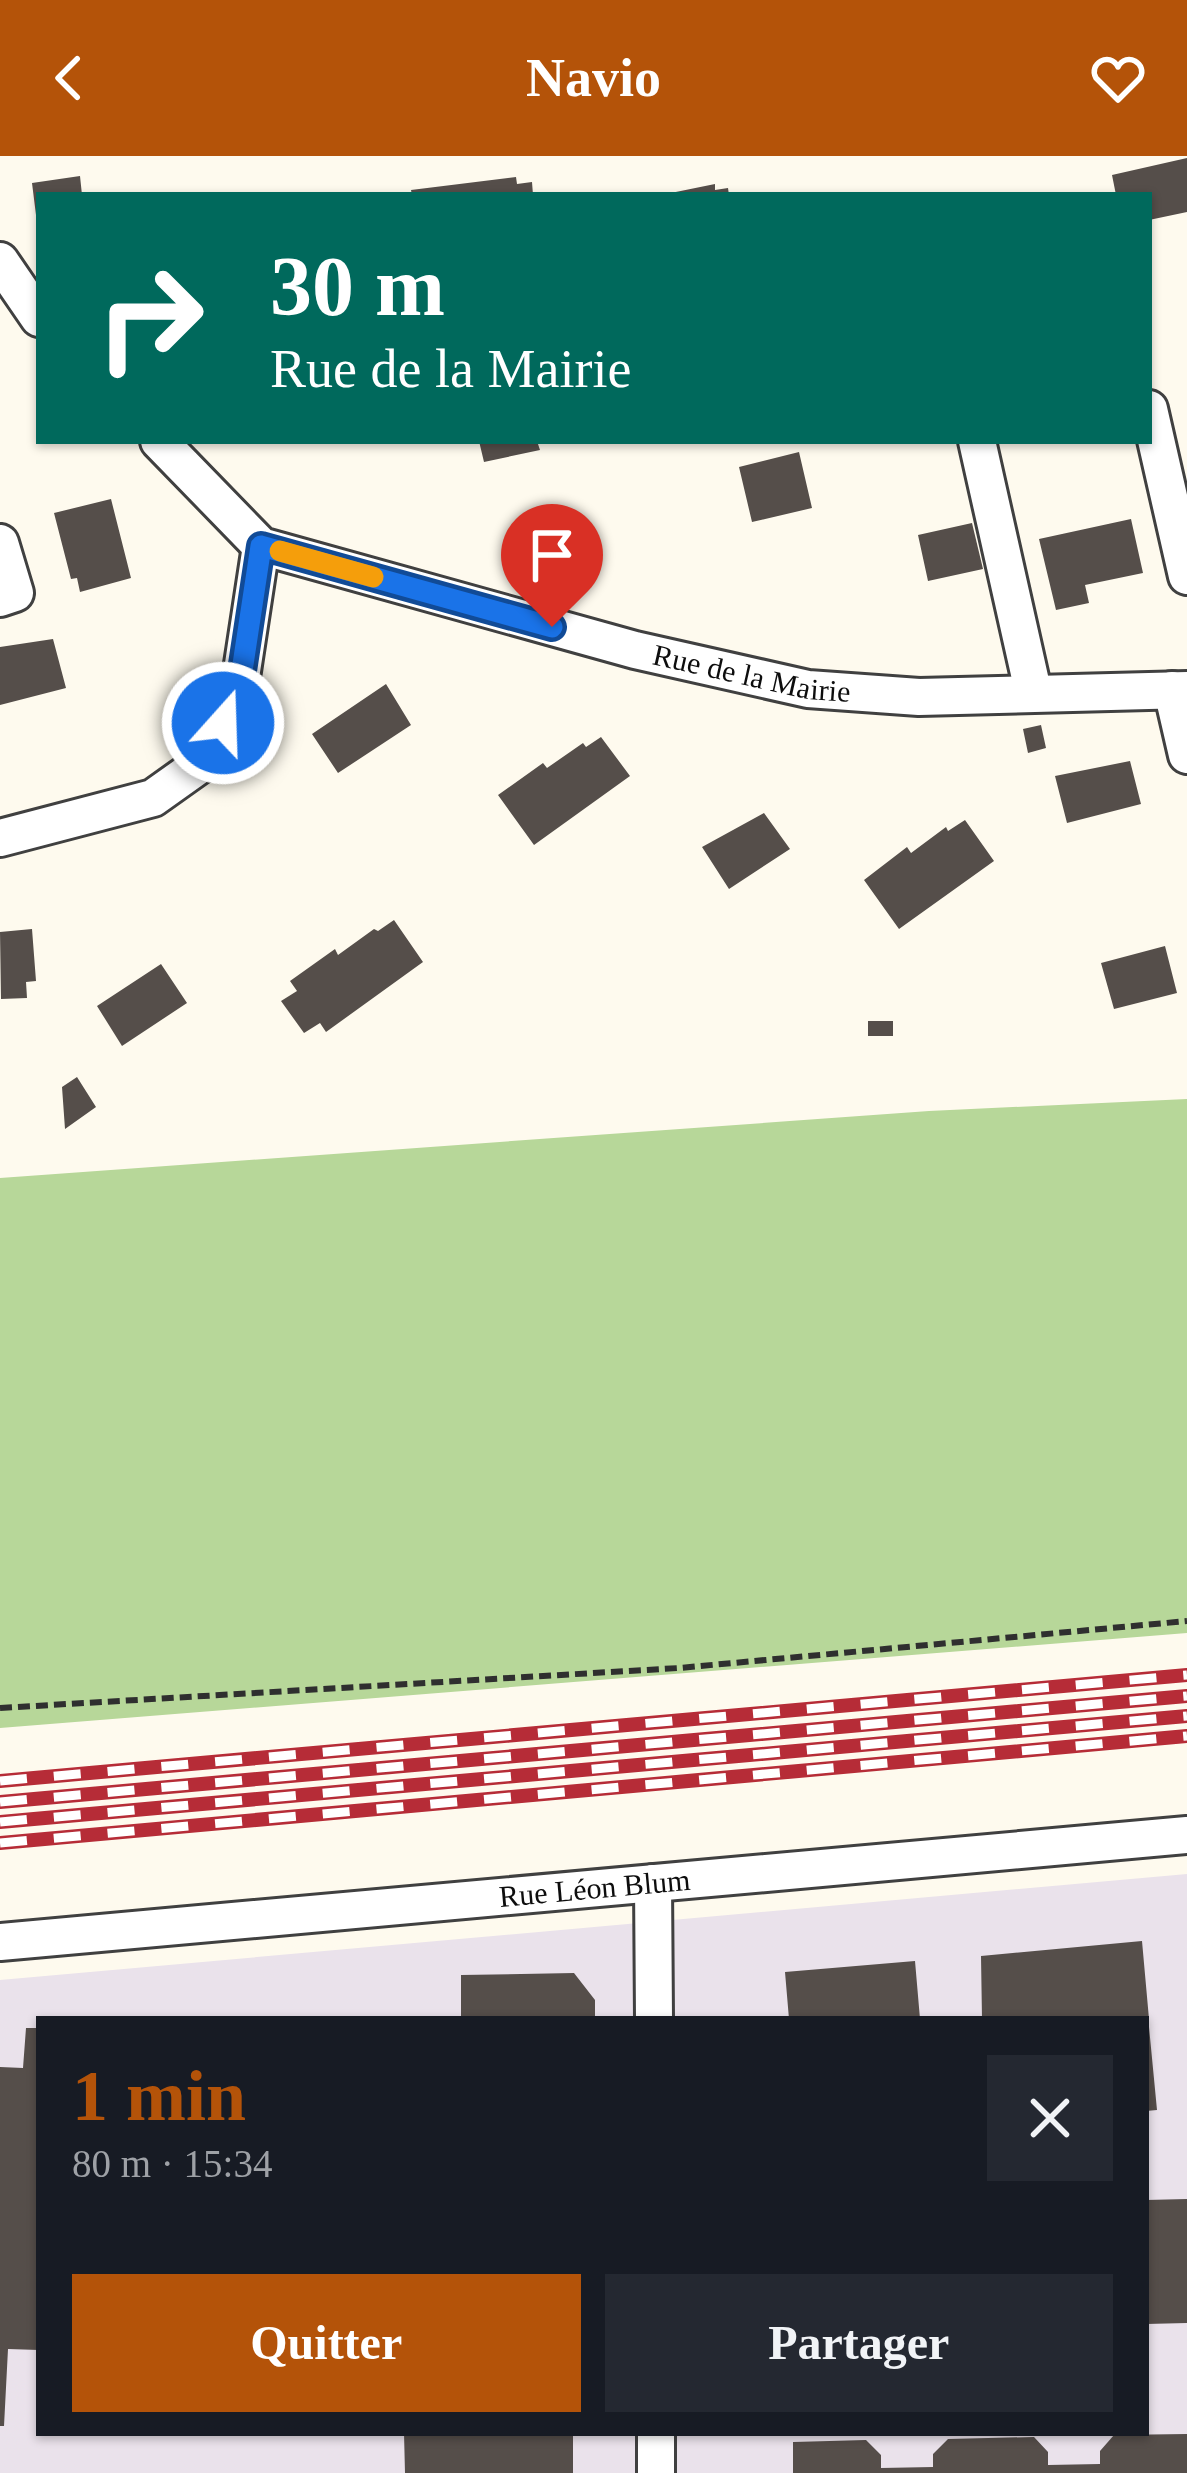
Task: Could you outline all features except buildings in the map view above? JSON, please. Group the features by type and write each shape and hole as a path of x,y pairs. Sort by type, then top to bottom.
{"street":[{"path":"0,261 36,314"},
{"path":"1152,422 1187,576"},
{"path":"0,838 153,798 205,761 240,684 261,546 162,444"},
{"path":"978,444 1033,691"},
{"path":"0,544 15,593 0,598"},
{"name":"Rue de la Mairie","path":"261,546 634,650 808,689 919,697 1179,690"},
{"path":"1179,690 1187,755"},
{"name":"Rue Léon Blum","path":"0,1942 1187,1835"},
{"path":"653,1883 654,2016"},
{"path":"656,2436 656,2473"}],"path":[{"path":"0,1708 679,1668 1187,1621"}],"shaded area":[{"path":"1187,1874 1187,2473 0,2473 0,1980"}],"green space":[{"path":"1187,1099 1187,1633 0,1728 0,1178 929,1111"}],"railway":[{"path":"0,1781 1187,1675"},
{"path":"0,1802 1187,1696"},
{"path":"0,1822 1187,1716"},
{"path":"0,1843 1187,1736"}],"slow traffic":[{"path":"280,551 373,577"}],"route":[{"path":"223,723 240,684 261,546 552,627"}]}
